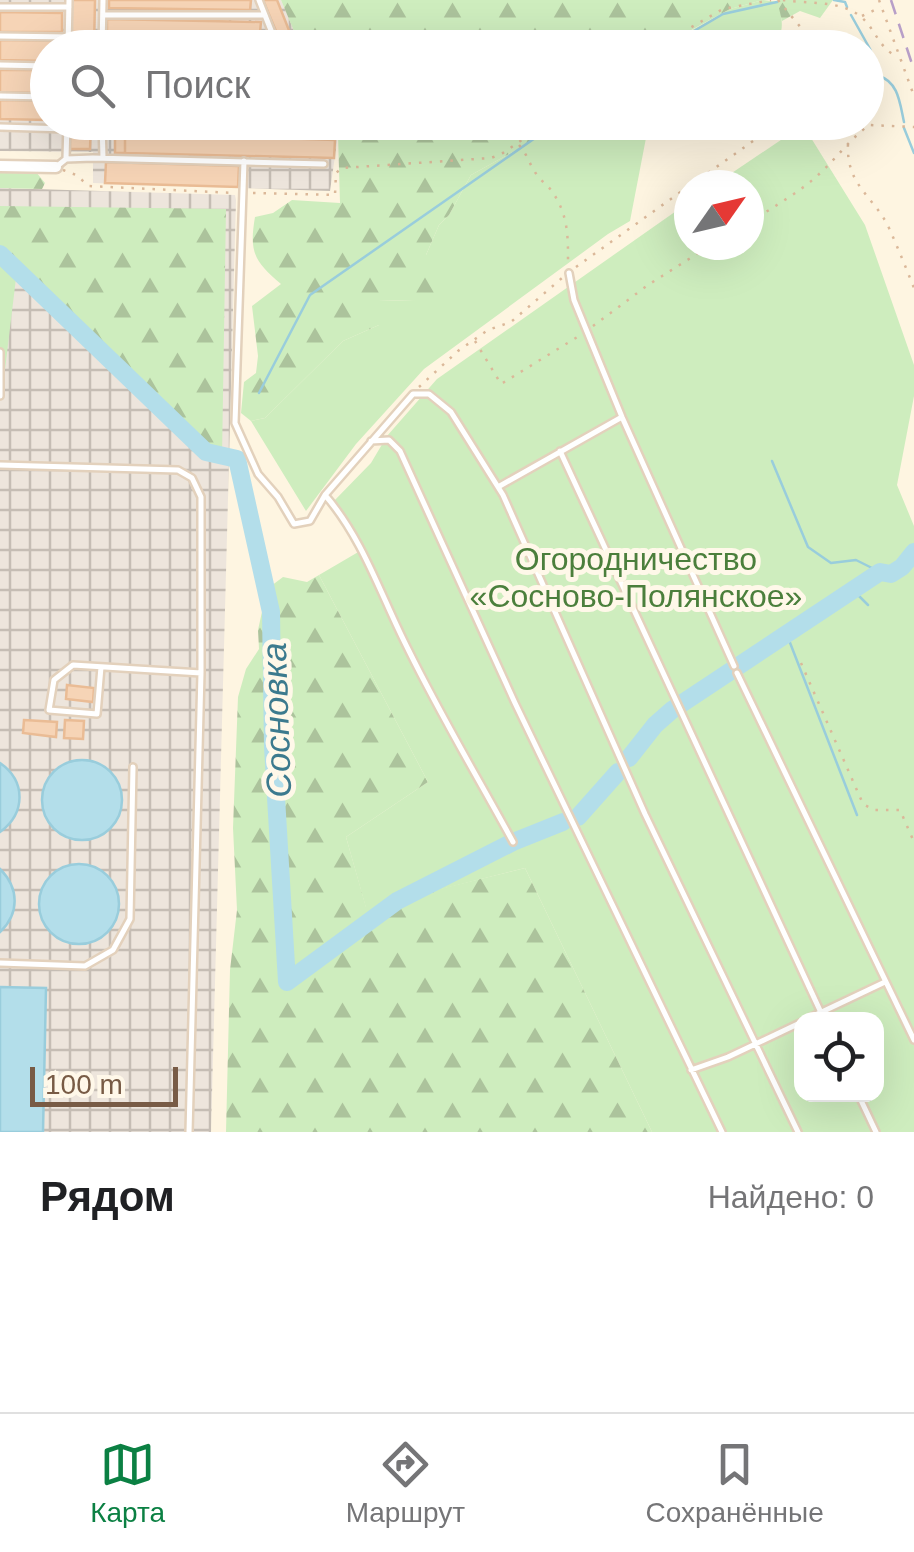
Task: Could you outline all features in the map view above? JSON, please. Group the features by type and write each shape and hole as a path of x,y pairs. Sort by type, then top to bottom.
{"street":[{"path":"0,166 56,167"}],"lane":[{"path":"102,30 103,0"},
{"path":"259,0 271,30"},
{"path":"0,7 69,4 68,30"},
{"path":"102,15 265,16"},
{"path":"0,36 30,36"},
{"path":"0,65 30,66"},
{"path":"0,96 30,97"},
{"path":"0,128 30,127"},
{"path":"66,159 67,140"},
{"path":"102,140 102,158"},
{"path":"56,167 66,159 102,158 324,164"},
{"path":"244,162 235,423 258,474 278,496 294,524 310,521 324,495 413,394 430,394 451,412 498,487 646,814 798,1132"},
{"path":"568,273 574,300 622,417 736,670 914,1040"},
{"path":"0,352 0,396"},
{"path":"498,487 622,417"},
{"path":"371,441 390,440 400,451 515,703 722,1132"},
{"path":"560,451 820,1012"},
{"path":"0,465 178,470 192,478 201,497 190,1132"},
{"path":"324,495 369,564 408,649 512,842"},
{"path":"102,667 98,714 49,710 54,680 73,665 200,673"},
{"path":"0,963 85,966 113,950 130,919 133,767"},
{"path":"829,1012 885,982"},
{"path":"691,1070 794,1026"},
{"path":"862,1102 876,1132"}],"path":[{"path":"685,30 722,8 770,0"},
{"path":"780,0 834,5 860,16 870,30"},
{"path":"780,0 803,30"},
{"path":"879,0 913,92"},
{"path":"860,16 881,6"},
{"path":"884,49 898,57"},
{"path":"884,126 914,127"},
{"path":"56,167 76,175 89,186 334,195 336,173 342,168 491,158 527,140"},
{"path":"712,170 755,140"},
{"path":"764,214 818,176 853,140"},
{"path":"848,142 847,163 869,203 887,224 914,288"},
{"path":"520,146 536,176 548,185 564,209 568,273"},
{"path":"413,394 430,373 458,350 488,330 511,322 568,273 674,197"},
{"path":"801,663 863,804 874,810 900,810 914,842"}],"shaded area":[{"path":"0,0 281,0 294,30 30,30 30,140 337,140 330,191 93,183 93,152 0,151"},
{"path":"0,188 235,195 211,1132 0,1132"}],"green space":[{"path":"281,0 763,0 730,9 691,30 294,30"},
{"path":"763,0 779,2 781,30 692,30 730,9"},
{"path":"777,0 833,0 820,18 800,11 782,21"},
{"path":"338,140 532,140 471,175 449,215 439,225 426,255 442,290 414,301 379,300 379,325 343,341 265,418 251,421 241,413 244,382 256,373 258,356 252,306 281,284 265,269 253,248 255,217 273,213 292,200 340,203"},
{"path":"532,140 646,140 630,221 424,369 356,444 306,511 251,421 265,418 343,341 379,325 378,300 414,301 439,225 449,215 471,175"},
{"name":"Огородничество «Сосново-Полянское»","path":"781,140 812,140 865,225 914,365 914,396 897,485 914,526 914,1132 652,1132 525,868 366,908 346,837 428,782 319,575 360,551 333,502 371,463 387,436 437,379 674,213 674,260 764,260 764,170 736,170"},
{"path":"0,171 36,172 45,183 42,189 0,188"},
{"path":"0,206 226,209 222,458 0,247"},
{"path":"0,263 16,278 4,378 0,348"},
{"path":"319,575 428,782 346,837 366,907 525,868 652,1132 226,1132 230,970 237,910 233,828 238,697 246,669 259,649 258,630 267,589 283,577 307,582"}],"water":[{"path":"82,760 97,763 110,772 119,785 119,815 110,828 97,837 82,840 67,837 54,828 45,815 42,800 45,785 54,772 67,763"},
{"path":"0,763 15,779 20,797 15,816 0,832"},
{"path":"79,864 94,867 107,876 116,889 116,919 107,932 94,941 79,944 64,941 51,932 42,919 39,904 42,889 51,876 64,867"},
{"path":"0,869 11,884 15,900 11,917 0,932"},
{"path":"0,987 46,988 43,1132 0,1132"}],"building":[{"path":"72,0 95,0 94,30 71,30"},
{"path":"109,0 251,0 250,10 109,8"},
{"path":"263,0 277,0 289,30 276,30"},
{"path":"0,12 62,13 62,30 0,32"},
{"path":"107,19 261,22 260,30 107,30"},
{"path":"0,40 30,40 30,61 0,60"},
{"path":"0,70 30,70 30,93 0,92"},
{"path":"0,100 30,101 30,120 0,119"},
{"path":"70,140 90,140 90,149 70,149"},
{"path":"115,140 125,140 125,153 115,153"},
{"path":"125,140 335,140 334,158 125,153"},
{"path":"106,162 239,166 238,187 105,183"},
{"path":"67,685 94,688 93,702 66,699"},
{"path":"24,720 57,722 56,737 23,733"},
{"path":"65,720 84,721 83,739 64,738"}],"waterway":[{"path":"834,0 845,2 847,7"},
{"path":"696,30 723,14 777,2"},
{"path":"851,15 859,30"},
{"path":"884,78 895,89 904,122"},
{"path":"904,128 914,153"},
{"path":"259,393 310,295 532,140"},
{"name":"Сосновка","path":"0,254 206,452 237,459 271,612 273,747 287,982 397,901 513,842 563,822"},
{"path":"772,461 808,547 831,563 856,560 880,572"},
{"name":"Сосновка","path":"629,758 672,710 880,572 891,574 902,567 914,552"},
{"path":"854,591 868,605"},
{"path":"787,635 857,815"},
{"name":"Сосновка","path":"578,817 618,772"}],"railway":[{"path":"891,0 914,70"}]}
